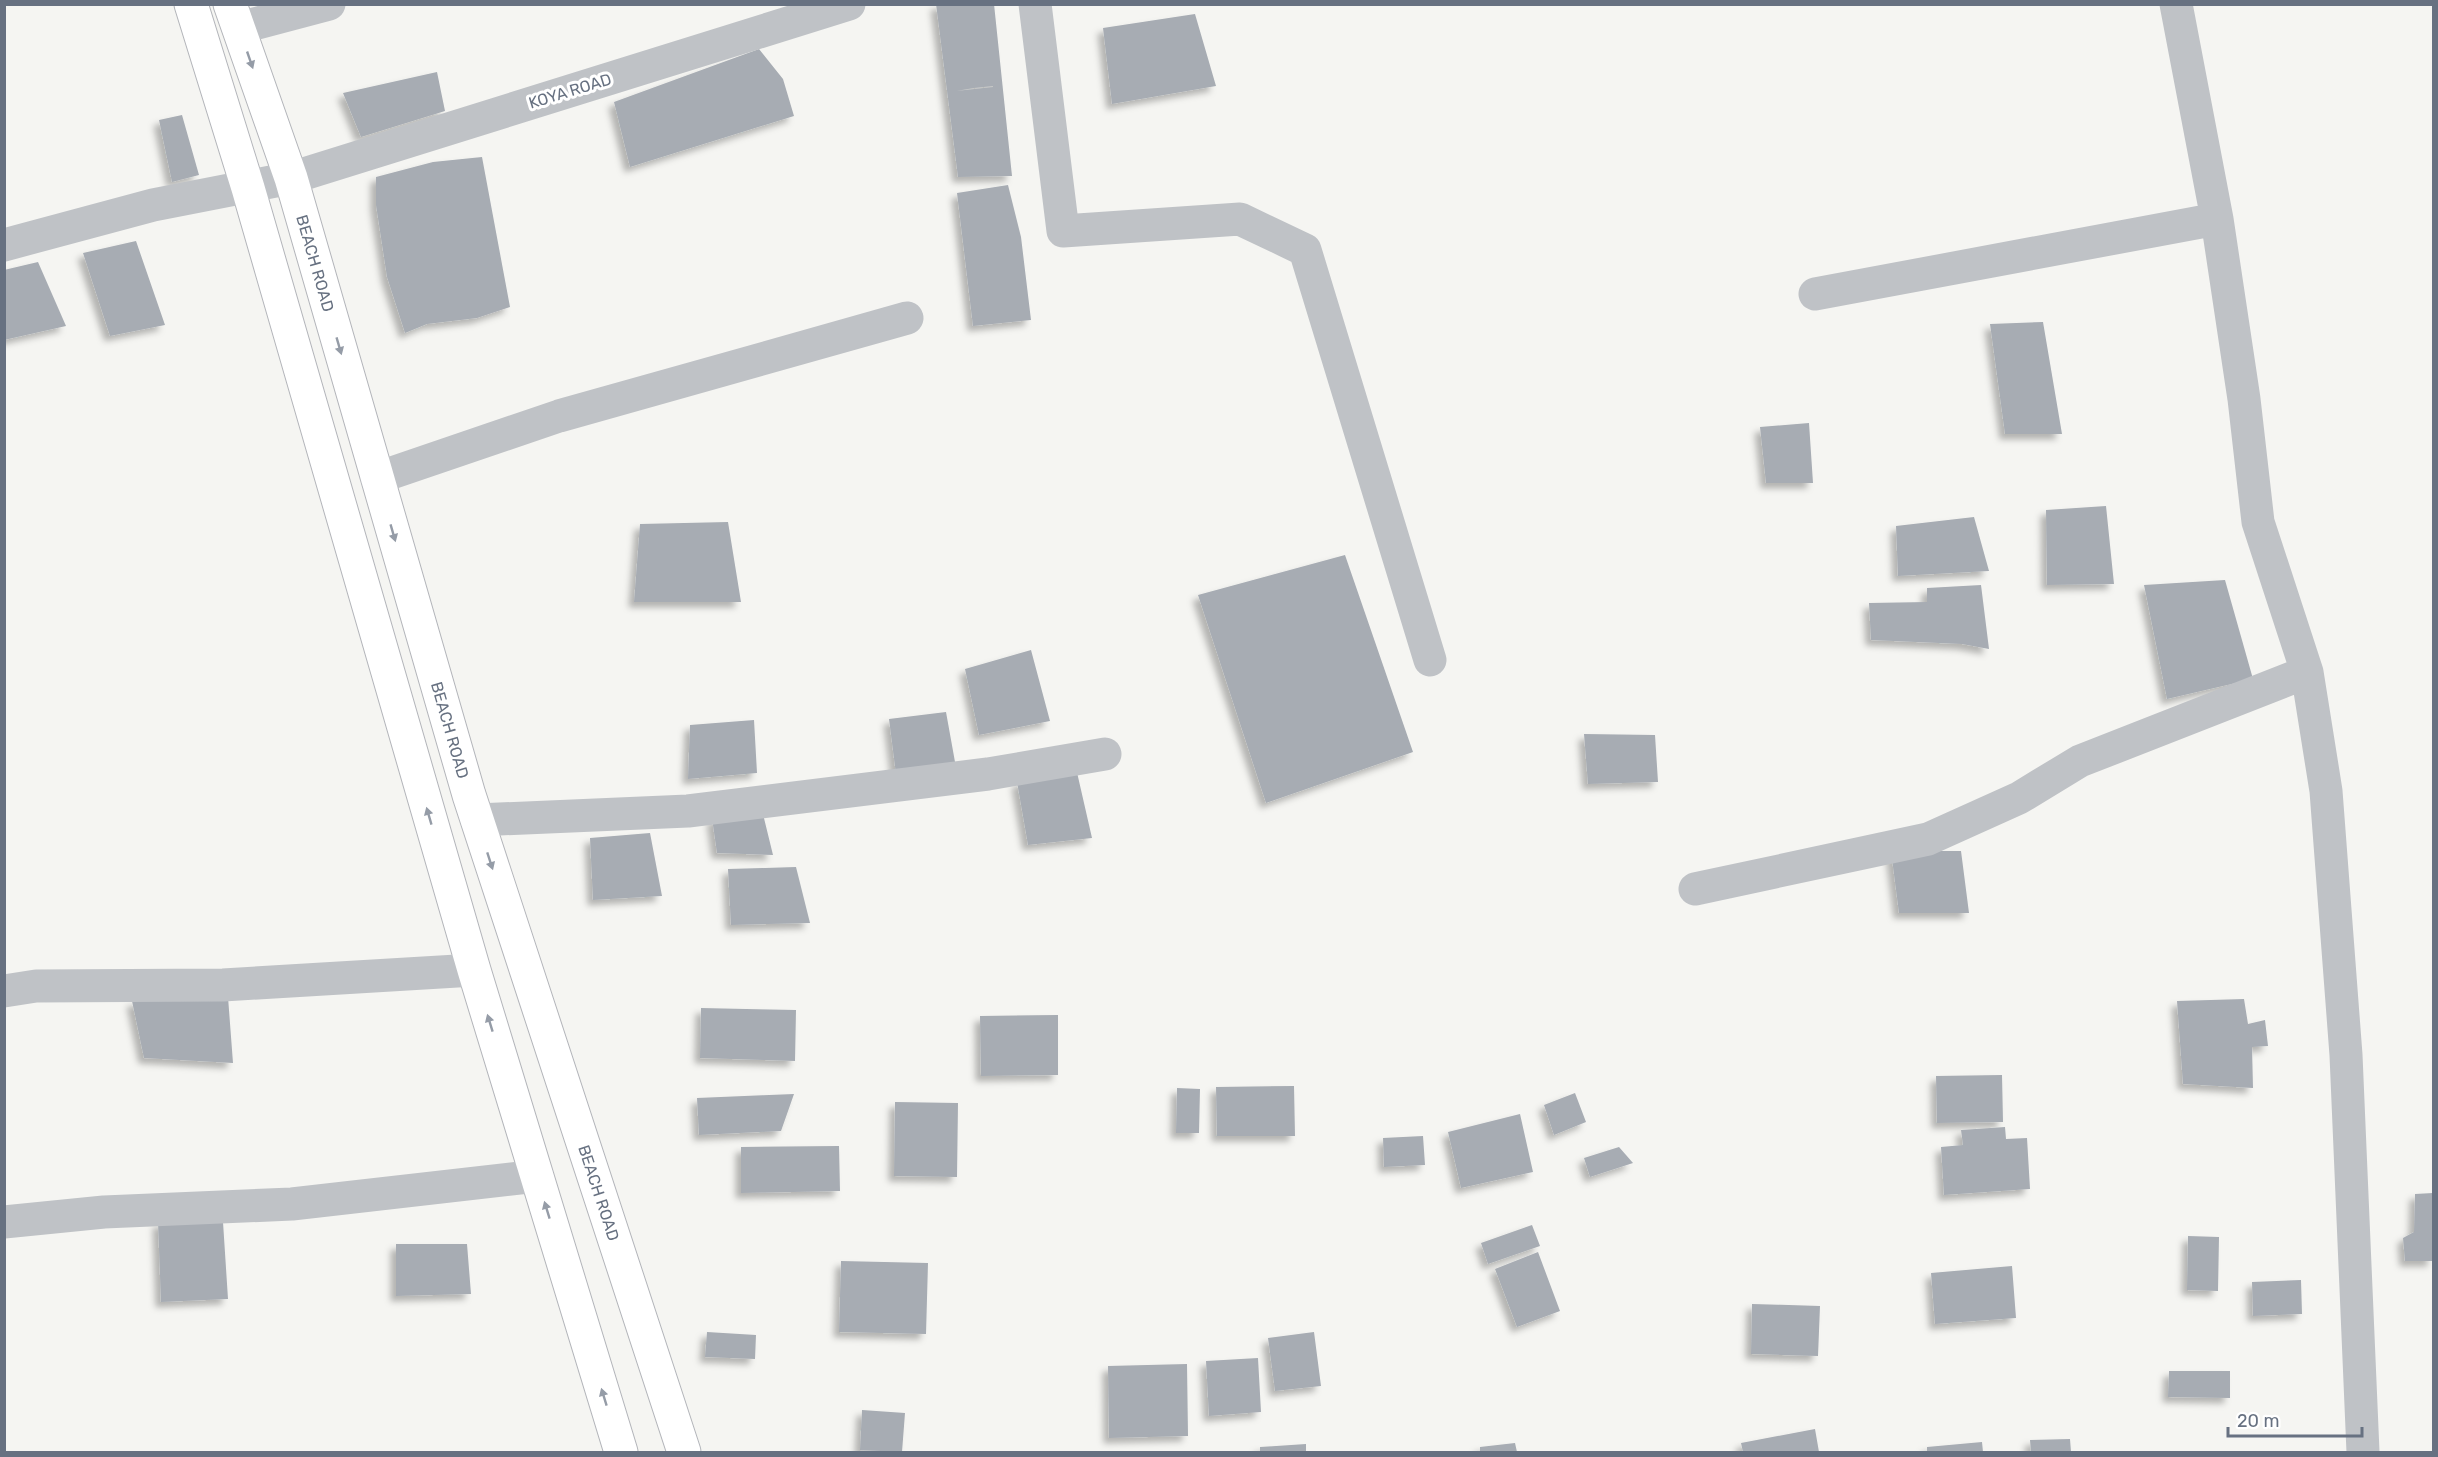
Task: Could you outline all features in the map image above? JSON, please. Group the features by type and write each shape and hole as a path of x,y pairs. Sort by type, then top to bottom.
{"main road":[{"path":"191,4 248,188 474,970 621,1452"},
{"name":"BEACH ROAD","path":"235,16 291,178 477,820 684,1452"}],"street":[{"path":"235,16 329,4"},
{"name":"KOYA ROAD","path":"4,246 153,205 291,178 849,4"},
{"path":"1035,4 1063,231 1240,219 1305,250 1430,660"},
{"path":"2176,4 2217,219 2244,399 2258,522 2307,672 2326,791 2346,1055 2363,1452"},
{"path":"1815,294 2217,219"},
{"path":"377,478 559,416 907,318"},
{"path":"1695,889 1928,839 2019,798 2080,761 2307,672"},
{"path":"477,820 699,809 977,776 1105,754"},
{"path":"4,991 36,986 224,985 474,970"},
{"path":"4,1222 104,1212 292,1204 537,1176"}],"building":[{"path":"936,4 994,4 1012,176 958,177","holes":["993,87 956,91 974,88"]},
{"path":"1195,14 1216,86 1112,104 1103,28"},
{"path":"759,49 783,79 794,116 630,167 614,102"},
{"path":"437,72 445,111 361,137 343,93"},
{"path":"182,115 199,175 172,182 159,120"},
{"path":"482,157 510,307 477,318 427,324 405,333 387,277 376,205 376,177 433,162"},
{"path":"1008,185 1021,237 1031,320 973,326 957,193"},
{"path":"136,241 165,325 110,336 83,253"},
{"path":"38,262 66,326 4,340 4,270"},
{"path":"2043,322 2062,434 2005,434 1990,324"},
{"path":"1809,423 1813,483 1766,483 1760,427"},
{"path":"2106,506 2114,584 2047,585 2046,510"},
{"path":"1974,517 1989,571 1898,576 1896,526"},
{"path":"728,522 741,602 634,602 640,524"},
{"path":"1345,555 1413,752 1266,803 1198,595"},
{"path":"2225,580 2253,679 2167,699 2144,585"},
{"path":"1981,585 1989,649 1962,644 1871,640 1869,603 1927,602 1927,588"},
{"path":"1031,650 1050,721 979,735 965,669"},
{"path":"946,712 957,773 897,782 889,719"},
{"path":"754,720 757,773 688,779 690,725"},
{"path":"1584,734 1655,735 1658,782 1588,784"},
{"path":"1076,768 1092,838 1028,845 1017,782"},
{"path":"762,810 773,855 717,853 712,818"},
{"path":"650,833 662,896 593,900 590,838"},
{"path":"1891,851 1961,851 1969,913 1899,913"},
{"path":"796,867 810,923 731,925 728,869"},
{"path":"228,997 233,1063 144,1058 132,1001"},
{"path":"2244,999 2248,1024 2265,1020 2268,1046 2252,1047 2253,1088 2183,1084 2177,1001"},
{"path":"701,1008 796,1010 795,1061 700,1058"},
{"path":"1058,1015 1058,1075 981,1076 980,1016"},
{"path":"2002,1075 2003,1122 1937,1123 1936,1076"},
{"path":"1294,1086 1295,1136 1217,1136 1216,1087"},
{"path":"1177,1088 1200,1089 1199,1133 1176,1133"},
{"path":"1575,1093 1586,1122 1554,1135 1544,1105"},
{"path":"794,1094 781,1131 699,1135 697,1098"},
{"path":"895,1102 958,1103 957,1177 894,1176"},
{"path":"1520,1114 1533,1172 1461,1188 1448,1132"},
{"path":"2005,1127 2006,1139 2027,1138 2030,1189 1944,1195 1941,1147 1963,1145 1961,1130"},
{"path":"1423,1136 1425,1165 1384,1167 1383,1138"},
{"path":"839,1146 840,1191 741,1193 741,1147"},
{"path":"1619,1147 1633,1163 1590,1177 1584,1158"},
{"path":"2433,1193 2433,1261 2405,1261 2403,1238 2414,1232 2415,1194"},
{"path":"158,1222 223,1222 228,1299 161,1302"},
{"path":"1532,1225 1540,1246 1488,1264 1481,1243"},
{"path":"2188,1236 2219,1237 2218,1291 2187,1290"},
{"path":"396,1244 467,1244 471,1294 396,1296"},
{"path":"1538,1252 1560,1311 1517,1327 1495,1269"},
{"path":"841,1261 928,1263 926,1334 839,1332"},
{"path":"2012,1266 2016,1318 1935,1324 1931,1273"},
{"path":"2301,1280 2302,1314 2253,1316 2252,1282"},
{"path":"1752,1304 1820,1306 1818,1356 1751,1354"},
{"path":"707,1332 756,1335 755,1359 705,1357"},
{"path":"1314,1332 1321,1386 1275,1391 1268,1338"},
{"path":"1258,1358 1261,1412 1209,1416 1206,1361"},
{"path":"1187,1364 1188,1436 1109,1438 1108,1366"},
{"path":"2169,1371 2230,1371 2230,1398 2168,1397"},
{"path":"862,1410 905,1413 902,1452 860,1450"},
{"path":"1815,1429 1819,1452 1743,1452 1741,1443"},
{"path":"2070,1439 2071,1452 2031,1452 2030,1440"},
{"path":"1982,1442 1983,1452 1927,1452 1927,1447"},
{"path":"1515,1443 1517,1452 1480,1452 1480,1447"},
{"path":"1306,1444 1306,1452 1260,1452 1260,1447"}]}
